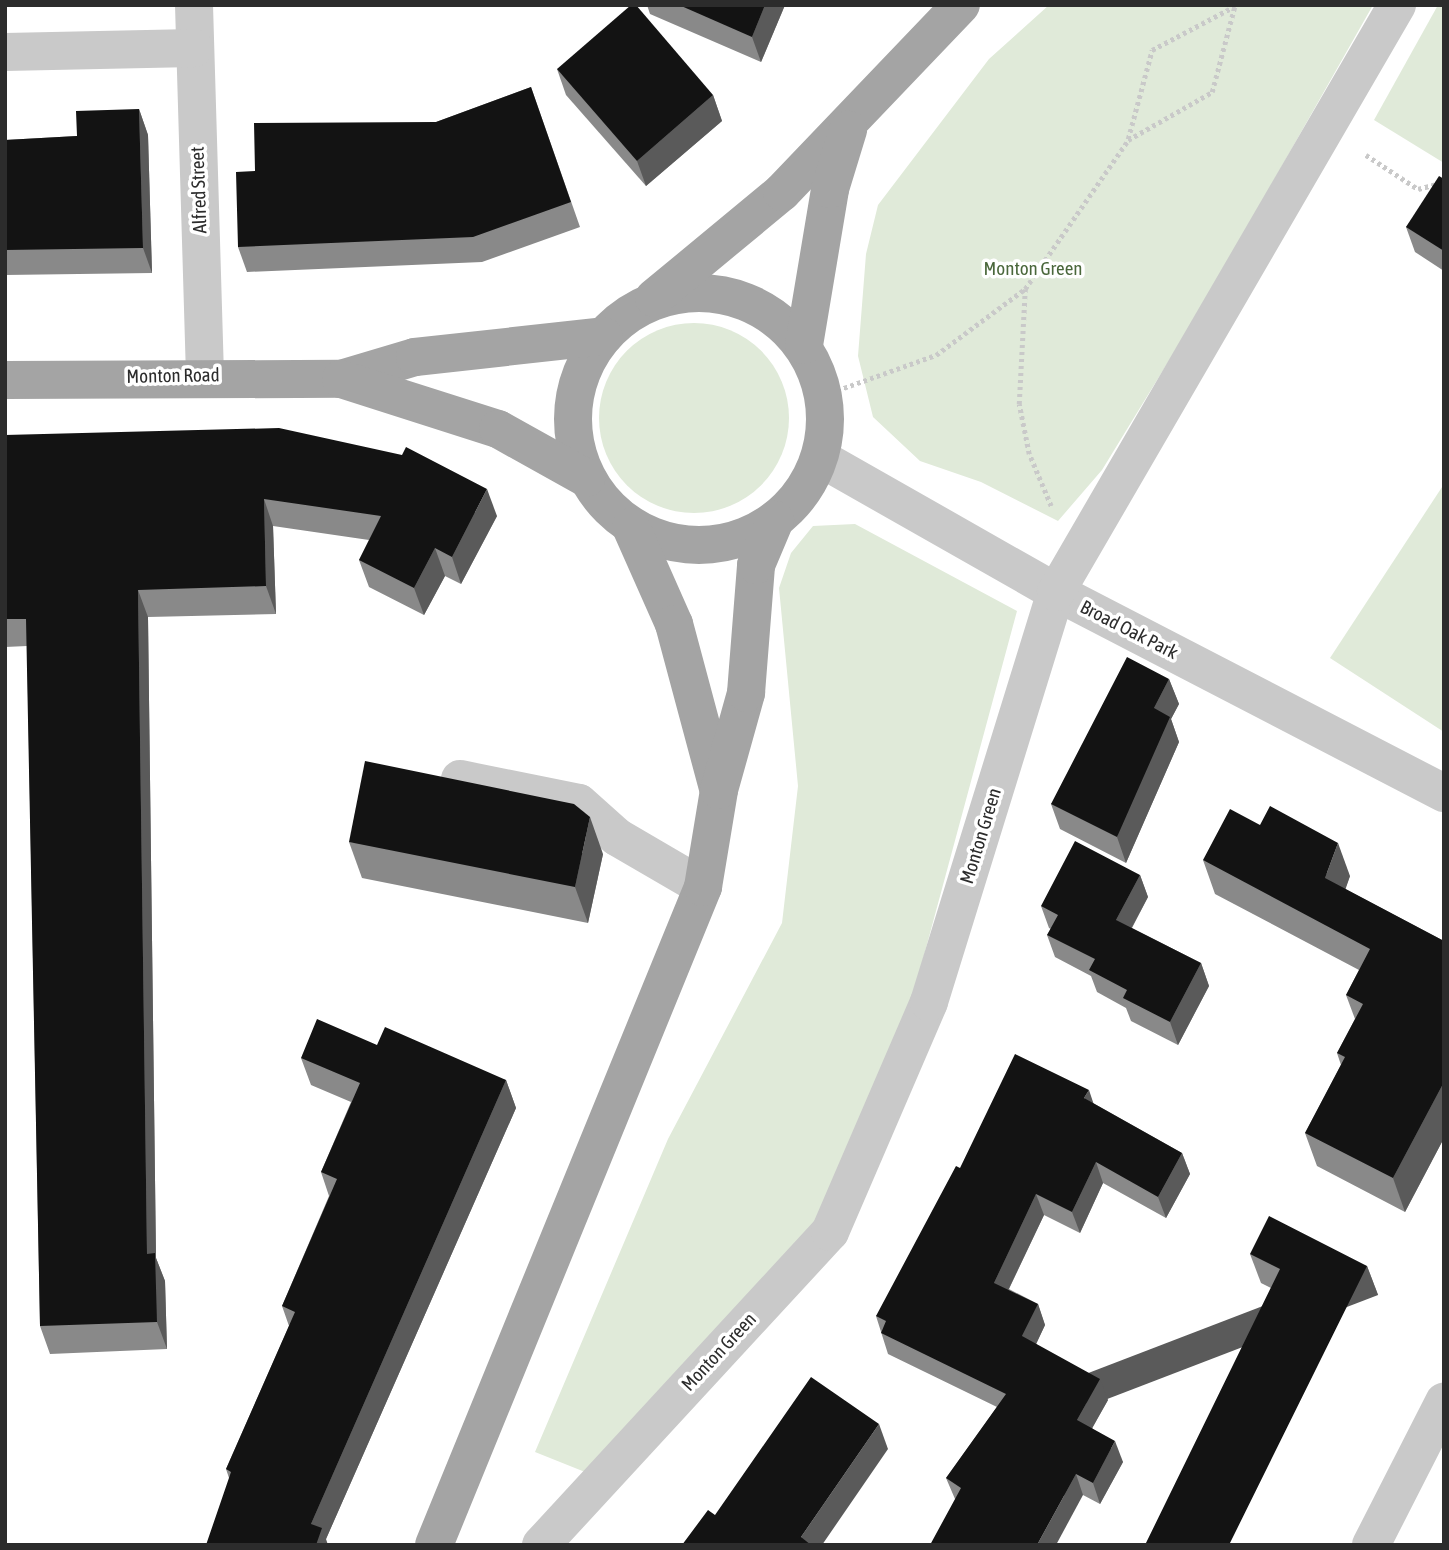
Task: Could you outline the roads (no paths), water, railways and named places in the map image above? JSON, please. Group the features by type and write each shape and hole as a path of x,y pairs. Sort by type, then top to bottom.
{"main road":[{"path":"719,790 674,624 631,527 586,478 574,442 573,404 583,367 604,336 733,237 849,128 961,5"},
{"path":"804,345 830,189 849,128"},
{"path":"434,1545 703,887 719,790 746,693 756,565 775,520 820,458 824,395 804,345 773,315 733,296 690,292 648,303"},
{"name":"Monton Road","path":"341,379 415,357 604,336"},
{"name":"Monton Road","path":"5,380 205,375 341,379 498,429 586,478"},
{"path":"631,527 667,543 708,547 747,538 775,520"}],"street":[{"name":"Alfred Street","path":"194,5 205,375"},
{"name":"Monton Green","path":"541,1545 830,1232 929,1002 1056,592 1397,5"},
{"path":"5,52 194,48"},
{"name":"Broad Oak Park","path":"820,458 1056,592 1444,793"},
{"path":"460,779 579,803 617,837 703,887"},
{"path":"1371,1545 1444,1402"}]}
